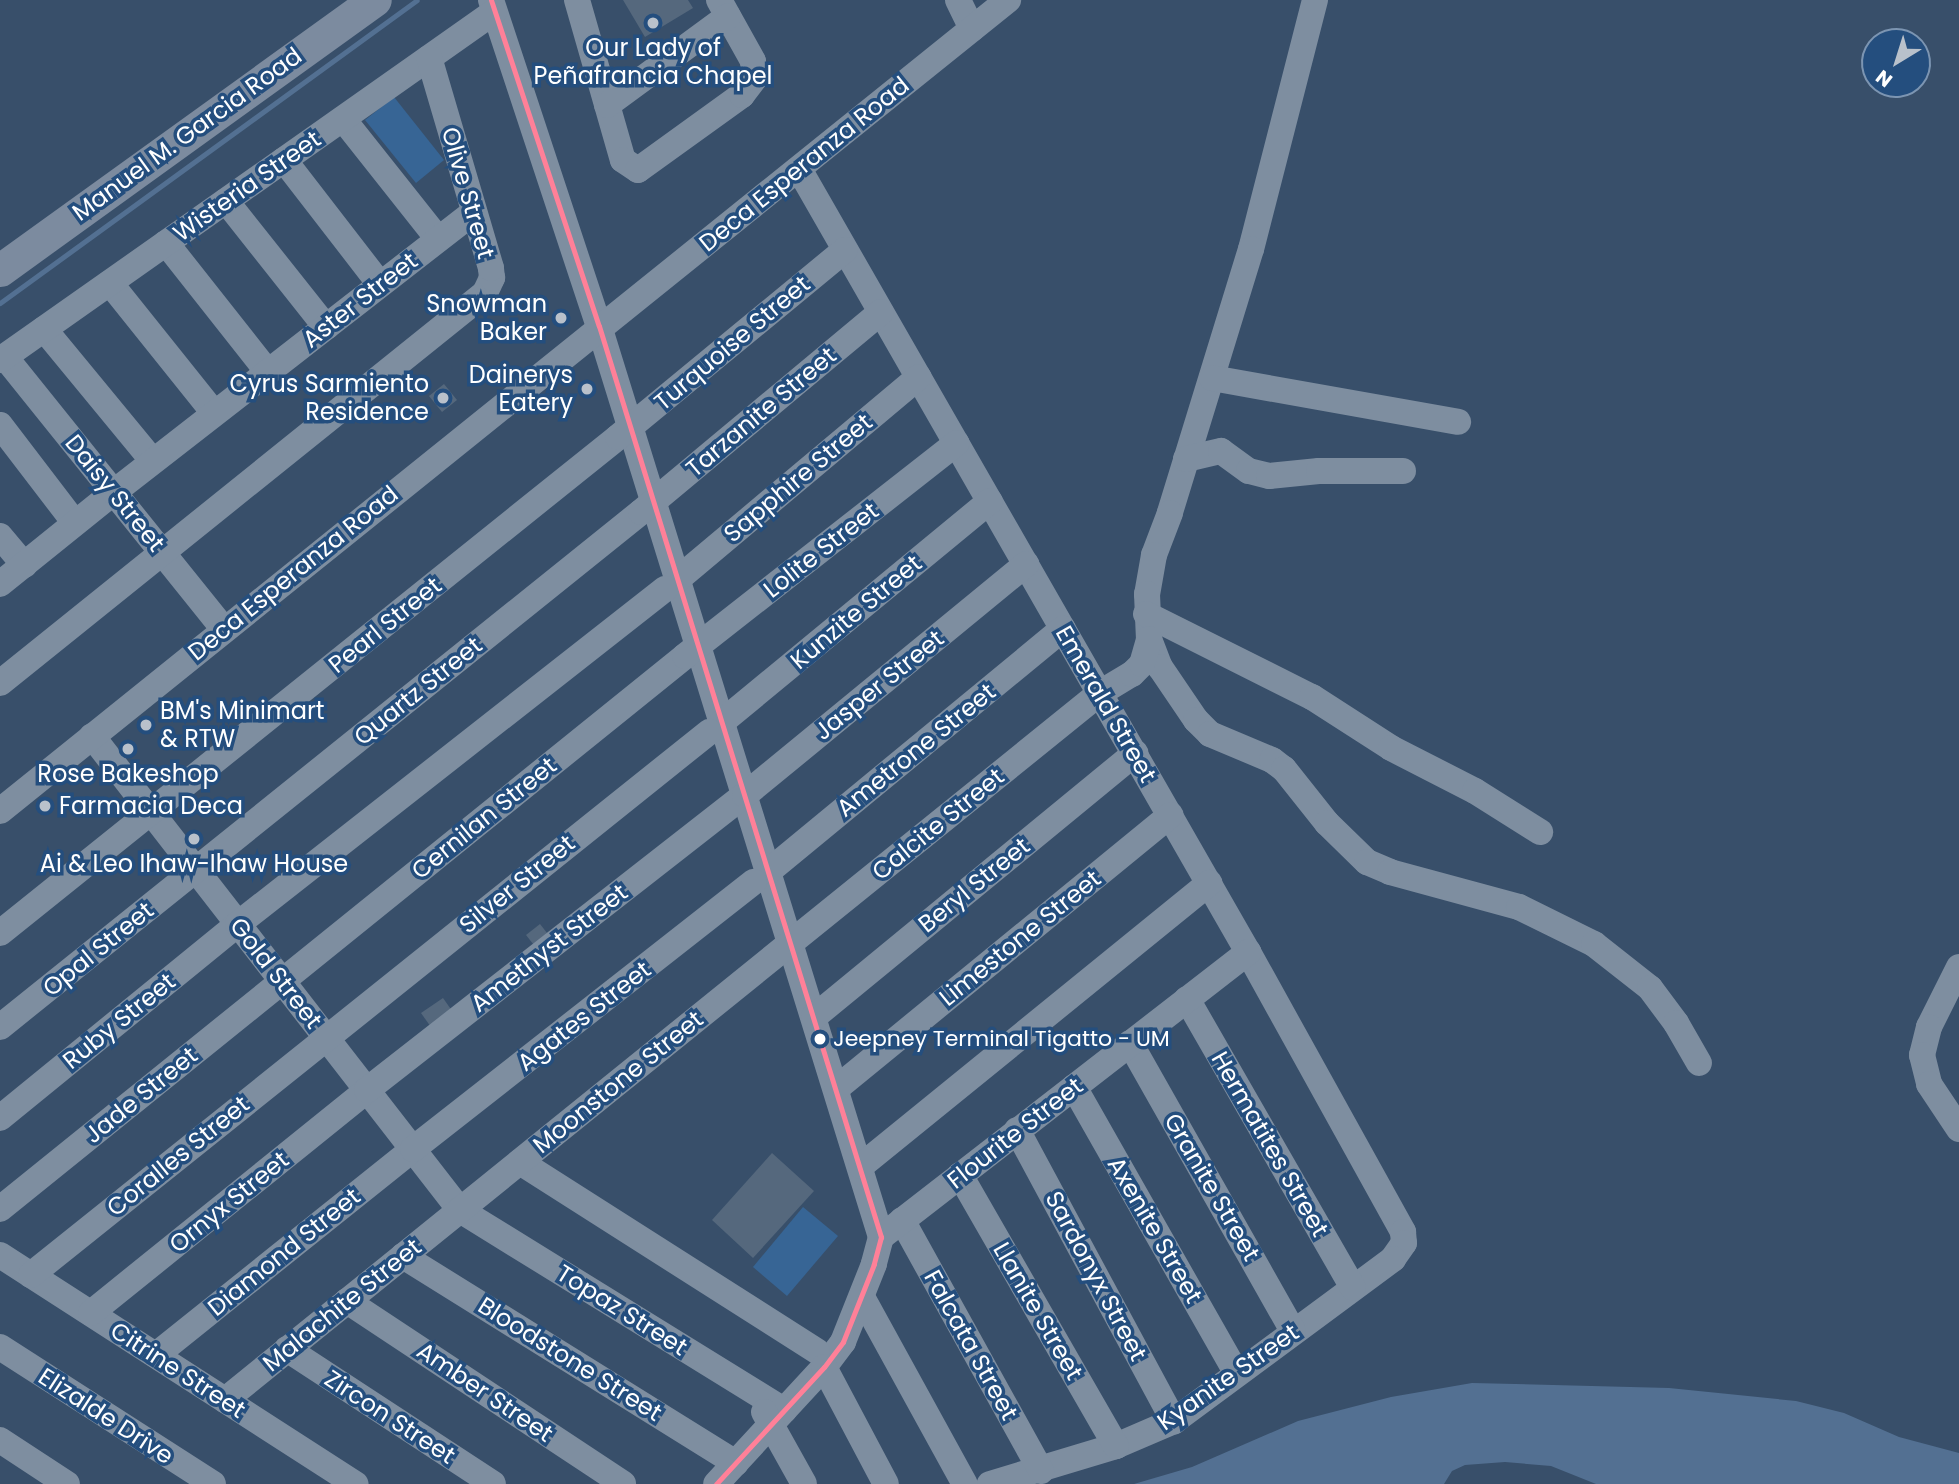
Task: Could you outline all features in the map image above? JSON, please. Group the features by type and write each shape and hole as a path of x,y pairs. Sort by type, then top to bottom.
{"main road":[{"name":"Manuel M. Garcia Road","path":"0,270 375,0"}],"street":[{"path":"576,0 607,106 623,160 638,170 742,95 755,78 753,61 724,8 607,106"},
{"path":"957,0 972,29"},
{"name":"Deca Esperanza Road","path":"0,811 592,323 799,169 1008,0"},
{"path":"1315,0 1251,249 1154,555 1147,626 1160,667 1196,720 1210,734 1272,760 1284,769 1327,823 1367,862 1390,872 1519,907 1594,944 1650,988 1676,1023 1699,1063"},
{"path":"492,6 784,948 862,1234 859,1256 820,1359"},
{"name":"Wisteria Street","path":"2,359 429,58 492,6"},
{"name":"Olive Street","path":"0,683 485,293 492,278 491,268 429,58"},
{"path":"343,119 438,239"},
{"path":"284,160 380,284"},
{"name":"Emerald Street","path":"799,169 1248,951 1401,1224 1404,1243"},
{"path":"226,201 326,327"},
{"name":"Aster Street","path":"0,584 214,413 474,212"},
{"path":"166,243 268,372"},
{"name":"Turquoise Street","path":"624,432 845,250"},
{"path":"110,283 214,413"},
{"name":"Tarzanite Street","path":"647,507 881,312"},
{"path":"44,329 153,461"},
{"name":"Daisy Street","path":"2,359 224,629"},
{"name":"Sapphire Street","path":"238,924 671,584 919,377"},
{"path":"1212,378 1458,422"},
{"path":"0,425 75,523"},
{"name":"Pearl Street","path":"0,933 624,432"},
{"name":"Lolite Street","path":"692,651 957,443"},
{"path":"1186,459 1221,451 1250,471 1269,476 1320,471 1403,471"},
{"name":"Kunzite Street","path":"715,727 990,501"},
{"name":"Quartz Street","path":"196,870 647,507"},
{"path":"0,536 23,565"},
{"name":"Jasper Street","path":"738,801 1026,564"},
{"path":"1147,626 1312,697 1391,748 1475,791 1540,832"},
{"name":"Calcite Street","path":"784,948 1100,693 1142,664 1147,626"},
{"name":"Ametrone Street","path":"762,877 1063,629"},
{"name":"Cernilan Street","path":"282,981 692,651"},
{"name":"Silver Street","path":"326,1037 715,727"},
{"name":"Gold Street","path":"92,736 460,1210"},
{"name":"Beryl Street","path":"814,1017 1135,754"},
{"name":"Amethyst Street","path":"367,1090 738,801"},
{"name":"Limestone Street","path":"837,1088 1170,815"},
{"name":"Opal Street","path":"0,1027 196,870"},
{"name":"Agates Street","path":"413,1149 762,877"},
{"path":"861,1166 1209,883"},
{"name":"Ruby Street","path":"0,1118 238,924"},
{"path":"718,1474 820,1359 843,1342 862,1297 881,1237 814,1017 784,948"},
{"name":"Moonstone Street","path":"460,1210 784,948"},
{"name":"Flourite Street","path":"881,1237 1248,951"},
{"path":"1959,967 1929,1027 1922,1055 1929,1084 1959,1129"},
{"name":"Jade Street","path":"0,1209 282,981"},
{"name":"Hermatites Street","path":"1187,999 1353,1288"},
{"name":"Coralles Street","path":"31,1275 326,1037"},
{"name":"Granite Street","path":"1130,1043 1293,1331"},
{"name":"Axenite Street","path":"1074,1087 1237,1372"},
{"name":"Ornyx Street","path":"91,1314 367,1090"},
{"name":"Sardonyx Street","path":"1017,1130 1174,1421"},
{"name":"Diamond Street","path":"156,1355 413,1149"},
{"path":"520,1162 820,1359 886,1484"},
{"name":"Llanite Street","path":"960,1175 1116,1446"},
{"name":"Malachite Street","path":"225,1400 460,1210"},
{"name":"Topaz Street","path":"460,1210 773,1412"},
{"name":"Falcata Street","path":"902,1220 1041,1471"},
{"name":"Kyanite Street","path":"990,1484 1041,1471 1116,1446 1174,1421 1393,1259 1404,1243"},
{"name":"Citrine Street","path":"0,1255 356,1484"},
{"name":"Bloodstone Street","path":"403,1256 718,1474"},
{"path":"862,1297 965,1484"},
{"name":"Amber Street","path":"347,1301 623,1484"},
{"name":"Elizalde Drive","path":"0,1347 213,1484"},
{"name":"Zircon Street","path":"287,1349 493,1484"},
{"path":"773,1412 804,1484"},
{"path":"0,1440 67,1484"}],"shaded area":[{"path":"394,97 444,160 416,183 365,120"},
{"path":"803,1207 838,1236 787,1296 753,1267"},
{"path":"1472,1383 1669,1388 1796,1401 1844,1413 1899,1437 1959,1453 1959,1484 1596,1484 1551,1466 1505,1462 1465,1465 1452,1471 1444,1484 1134,1484 1192,1467 1298,1421 1391,1397"}],"building":[{"name":"Our Lady of Peñafrancia Chapel","path":"623,0 688,0 693,8 645,37"},
{"name":"Cyrus Sarmiento Residence","path":"444,384 457,400 442,412 429,396"},
{"path":"540,924 551,938 537,949 526,935"},
{"path":"443,998 455,1015 433,1030 421,1013"},
{"path":"772,1153 814,1191 753,1258 712,1220"}],"waterway":[{"path":"0,303 417,0"}],"transit line":[{"path":"491,0 599,326 881,1237 874,1264 843,1342 824,1367 716,1484"}],"place":[{"name":"Our Lady of Peñafrancia Chapel","path":"653,23"},
{"name":"Snowman Baker","path":"561,318"},
{"name":"Dainerys Eatery","path":"587,389"},
{"name":"Cyrus Sarmiento Residence","path":"443,398"},
{"name":"BM's Minimart & RTW","path":"146,725"},
{"name":"Rose Bakeshop","path":"128,749"},
{"name":"Farmacia Deca","path":"45,806"},
{"name":"Ai & Leo Ihaw-Ihaw House","path":"194,839"},
{"name":"Jeepney Terminal Tigatto - UM","path":"820,1039"}]}
